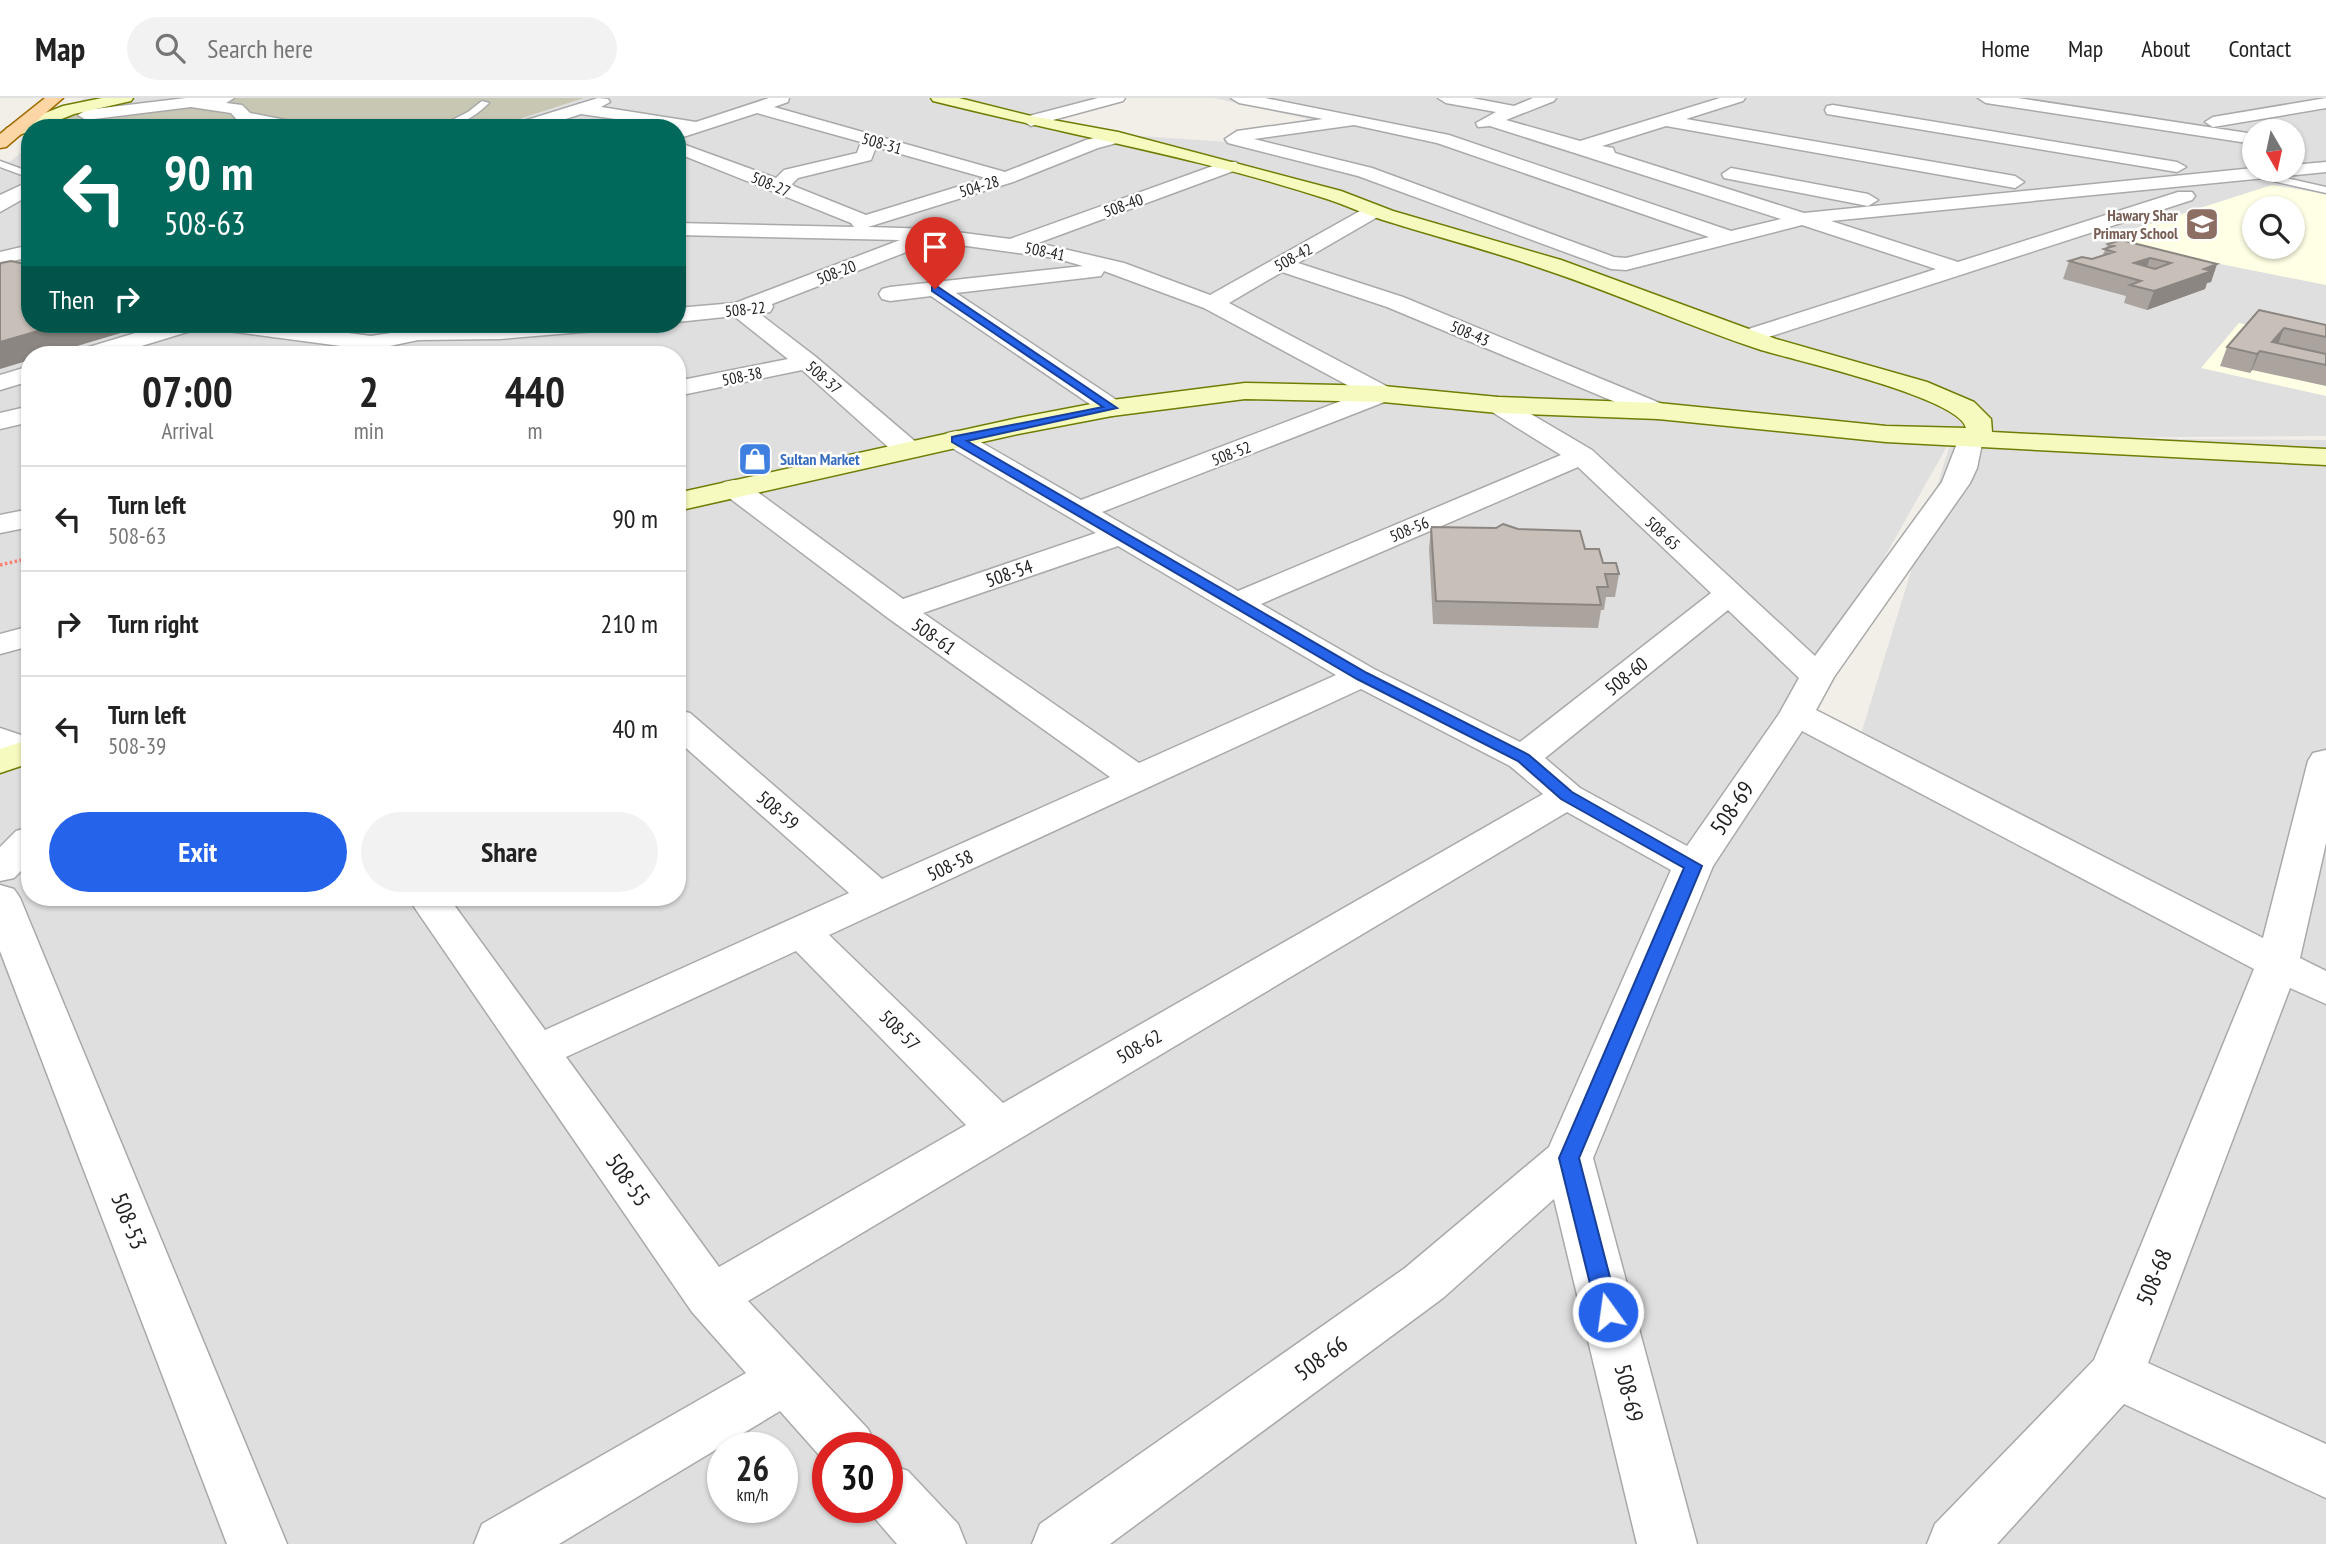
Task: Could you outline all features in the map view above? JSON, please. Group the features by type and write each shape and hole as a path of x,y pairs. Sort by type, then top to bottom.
{"main road":[{"path":"29,119 55,98"},
{"path":"7,137 21,126"}],"street":[{"path":"48,119 69,110 125,98"},
{"path":"86,115 226,98"},
{"path":"547,119 614,98"},
{"path":"686,131 786,98"},
{"path":"940,98 1031,121 1118,137 1230,166 1335,195 1374,211 1553,265 1747,337 1893,378 1943,397 1965,407 1978,419 1980,430 1970,439"},
{"path":"1031,121 1117,98"},
{"path":"1240,98 1443,139 1729,237"},
{"path":"1446,98 1516,111"},
{"path":"1443,139 1548,98"},
{"path":"1580,147 1669,122 1737,98"},
{"path":"1857,98 1827,113 2242,175"},
{"path":"1986,98 2242,137"},
{"path":"2031,105 2073,98"},
{"path":"181,103 236,108 244,117 254,119"},
{"path":"2180,127 2326,103"},
{"path":"241,119 264,104"},
{"path":"2304,107 2326,111"},
{"name":"508-31","path":"758,108 1006,178"},
{"path":"579,109 644,119"},
{"path":"556,116 572,119"},
{"path":"1353,120 1243,135 1234,139 1365,172 1611,263 1638,263 1803,219 1902,206 2242,175"},
{"path":"1490,121 1580,147 1954,268"},
{"path":"1669,122 2064,191"},
{"path":"686,125 696,127"},
{"path":"1774,140 1798,128"},
{"name":"504-28","path":"839,231 1006,178 1091,144 1118,137"},
{"path":"778,188 791,174 865,156 872,140"},
{"path":"1994,178 2040,144"},
{"path":"1580,147 1902,206"},
{"name":"508-27","path":"686,150 717,160 778,188 864,221"},
{"name":"508-40","path":"1015,244 1230,166"},
{"path":"2305,169 2326,167"},
{"path":"1747,337 2242,176"},
{"path":"0,206 21,192"},
{"name":"508-42","path":"1212,303 1374,211"},
{"name":"508-41","path":"686,229 933,235 1015,244 1056,252 1116,268 1212,303 1383,394"},
{"path":"686,246 737,230"},
{"name":"508-20","path":"739,309 933,235"},
{"path":"3,270 21,257"},
{"name":"508-43","path":"1279,264 1395,302 1658,411"},
{"path":"890,294 1116,268"},
{"path":"935,289 1112,408"},
{"name":"508-22","path":"686,314 812,302"},
{"name":"508-37","path":"739,309 807,362 907,449"},
{"path":"117,346 160,333"},
{"path":"296,333 371,343"},
{"path":"363,346 416,333"},
{"path":"520,333 534,346"},
{"name":"508-38","path":"686,387 807,362"},
{"path":"0,383 21,376"},
{"path":"686,497 1112,408 1245,391 1383,394 1498,405 1658,411 1970,439 2326,457"},
{"name":"508-52","path":"1079,511 1383,394"},
{"name":"508-65","path":"1498,405 1582,456 1728,594 1807,695 2326,989"},
{"path":"0,421 21,416"},
{"path":"956,439 1362,676 1523,758 1567,796 1693,866"},
{"name":"508-69","path":"1667,1544 1569,1158 1693,866 1807,695 1956,483 1963,468 1970,439"},
{"name":"508-56","path":"1236,603 1582,456"},
{"name":"508-61","path":"734,488 899,611 1137,779"},
{"path":"0,524 21,520"},
{"name":"508-54","path":"899,611 1120,535"},
{"name":"508-60","path":"1523,758 1728,594"},
{"path":"0,644 21,638"},
{"name":"508-58","path":"537,1052 1362,676"},
{"name":"508-59","path":"686,729 878,898"},
{"path":"0,739 21,747"},
{"path":"0,762 21,754"},
{"name":"508-68","path":"1956,1544 2116,1374 2278,962 2326,761"},
{"name":"508-62","path":"711,1297 1567,796"},
{"path":"0,869 21,848"},
{"name":"508-53","path":"0,898 257,1544"},
{"name":"508-55","path":"434,906 711,1297 834,1432"},
{"name":"508-57","path":"801,932 999,1128"},
{"name":"508-66","path":"1062,1544 1424,1283 1569,1158"},
{"path":"2116,1374 2326,1472"},
{"path":"504,1544 785,1379"},
{"path":"903,1508 936,1544"}],"lane":[{"path":"460,119 485,103"},
{"path":"0,164 21,172"},
{"path":"2282,182 2326,190"}],"path":[{"path":"0,565 21,560"}],"shaded area":[{"path":"84,98 927,98 1067,131 1243,143 1326,123 1214,98 2326,98 2326,436 2046,438 2326,440 2326,1544 0,1544 0,170 21,152 21,333 686,333 686,119 60,119","holes":["1951,441 1857,747 1796,714"]},
{"path":"179,98 584,98 519,119 60,118"},
{"path":"955,98 1099,98 1038,118"},
{"name":"Hawary Shar Primary School","path":"2272,185 2326,194 2326,285 2100,240"},
{"path":"2239,323 2326,342 2326,396 2201,368"}],"building":[{"path":"2121,240 2217,264 2204,269 2212,271 2154,291 2130,285 2141,281 2069,261 2082,257 2092,259 2114,252 2104,249 2114,246 2108,244","holes":["2150,258 2171,263 2155,269 2134,263"]},
{"path":"21,263 21,333 31,333 0,342 0,265"},
{"path":"2259,310 2326,325 2326,337 2284,328 2272,342 2326,354 2326,365 2227,347"},
{"path":"1503,524 1518,529 1580,531 1585,549 1599,549 1603,563 1616,563 1619,574 1605,574 1608,587 1597,587 1601,605 1436,601 1431,527 1496,528"}],"place":[{"name":"Hawary Shar Primary School","path":"2202,224"},
{"name":"Sultan Market","path":"755,459"}],"route":[{"path":"935,289 1112,408 956,439 1362,676 1523,758 1567,796 1693,866 1569,1158 1608,1312"}]}
